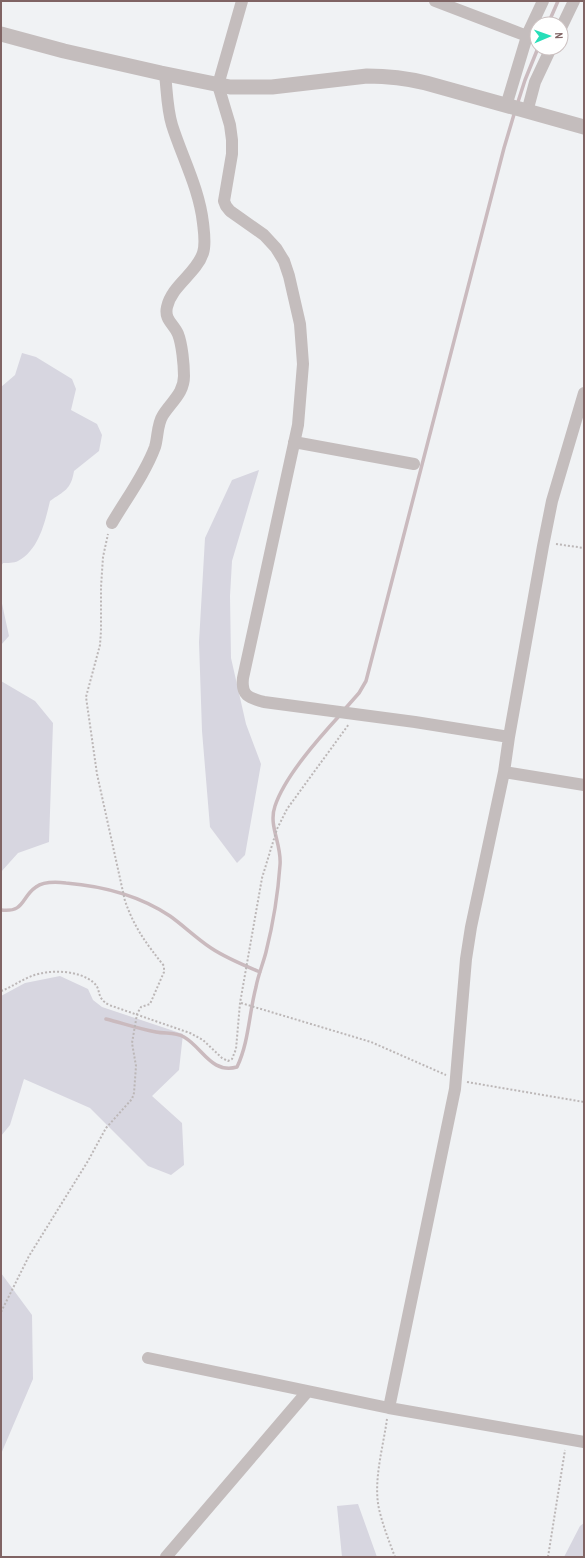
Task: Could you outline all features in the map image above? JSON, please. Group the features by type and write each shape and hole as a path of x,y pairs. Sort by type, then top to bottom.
{"street":[{"path":"242,1 218,85 230,125 232,140 232,154 224,201 226,206 264,235 276,248 284,261 289,276 301,332 303,364 301,406 243,678 242,686 244,692 249,696 264,702 357,714 509,737"},
{"path":"435,1 527,36"},
{"path":"506,106 527,36 543,1"},
{"path":"567,16 574,1"},
{"path":"1,34 64,52 218,85 244,88 272,87 367,76 384,76 426,83 584,127"},
{"path":"527,112 535,82 547,56"},
{"path":"112,523 148,462 155,446 163,416 181,392 184,375 180,340 178,334 167,317 167,307 178,286 194,267 203,251 204,232 201,211 187,162 172,124 165,74"},
{"path":"389,1408 457,1080 466,959 471,927 504,772 552,500 584,393"},
{"path":"294,442 414,464"},
{"path":"504,772 584,785"},
{"path":"148,1358 389,1408 584,1442"},
{"path":"166,1557 307,1392"}],"path":[{"path":"1,1312 29,1256 88,1161 106,1128 132,1099 134,1093 136,1066 132,1043 137,1014 141,1006 150,1004 164,972 164,966 139,934 125,901 97,774 86,696 100,645 102,631 100,587 106,540 112,523"},
{"path":"544,546 563,544 584,548"},
{"path":"1,991 31,976 40,974 59,972 89,979 96,985 100,999 103,1002 195,1035 203,1040 219,1056 228,1061 233,1057 236,1049 240,1003 262,878 276,829 287,809 357,714"},
{"path":"240,1003 371,1042 457,1080 584,1102"},
{"path":"389,1408 379,1471 378,1496 379,1508 384,1527 395,1557"},
{"path":"548,1557 566,1439"}],"shaded area":[{"path":"22,353 36,357 72,379 76,389 71,410 97,424 102,435 99,451 74,471 69,486 50,501 40,535 31,550 18,561 13,563 3,563 1,566 1,387 15,375"},
{"path":"259,470 232,561 230,596 231,658 246,724 261,764 245,855 237,863 210,827 202,731 199,642 205,538 232,480"},
{"path":"1,599 9,636 1,645"},
{"path":"1,681 35,701 53,723 49,842 18,853 1,872"},
{"path":"60,976 88,989 93,1000 102,1007 183,1034 179,1070 152,1096 182,1123 184,1165 171,1175 148,1166 90,1108 24,1079 10,1125 1,1136 1,996 25,983"},
{"path":"1,1273 32,1315 33,1379 1,1454"},
{"path":"358,1504 377,1557 342,1557 337,1506"},
{"path":"584,1523 584,1557 564,1557 580,1526"}],"waterway":[{"path":"551,16 558,1"},
{"path":"517,105 535,56"},
{"path":"344,710 359,693 366,681 504,148 515,111"},
{"path":"106,1019 150,1031 181,1035 191,1042 208,1059 220,1067 237,1067 244,1048 258,978 269,941 277,898 280,857 273,821 275,806 286,782 294,770 340,715"},
{"path":"1,910 9,910 19,907 31,891 36,887 51,882 80,884 107,889 146,903 158,909 170,916 217,952 260,972"}]}
